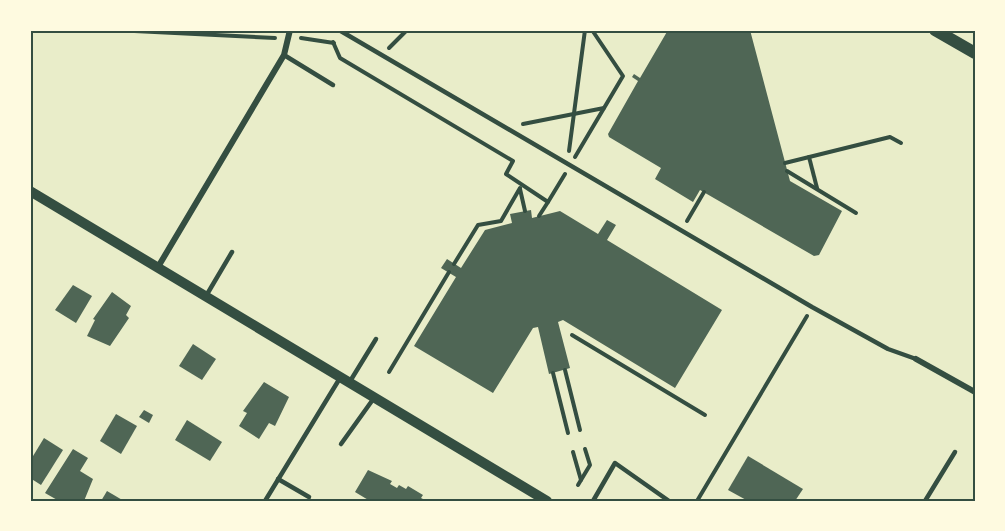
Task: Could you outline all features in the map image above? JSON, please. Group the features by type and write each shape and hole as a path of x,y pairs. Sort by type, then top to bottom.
{"main road":[{"path":"935,30 975,53"}],"street":[{"path":"158,267 284,55 290,30"},
{"path":"30,191 547,501"},
{"path":"916,359 975,392"}],"lane":[{"path":"339,30 813,307 888,349 916,359"},
{"path":"284,55 333,85"},
{"path":"206,296 232,252"},
{"path":"265,501 345,380 376,339"},
{"path":"341,444 374,398"},
{"path":"925,501 955,452"},
{"path":"593,501 615,464 669,501"},
{"path":"278,479 309,497"}],"path":[{"path":"114,30 275,38"},
{"path":"382,54 407,30"},
{"path":"570,163 585,30"},
{"path":"539,216 623,76 592,30"},
{"path":"301,38 340,44"},
{"path":"333,42 340,58 513,161 506,174 548,202"},
{"path":"507,127 604,108"},
{"path":"785,163 890,137 901,143"},
{"path":"809,157 818,189"},
{"path":"787,171 856,213"},
{"path":"518,183 525,211"},
{"path":"454,264 477,225 501,221 520,188"},
{"path":"682,230 704,192"},
{"path":"389,372 449,272"},
{"path":"697,501 813,307"},
{"path":"572,335 705,415"},
{"path":"565,370 580,430"},
{"path":"553,373 568,433"},
{"path":"578,485 590,465 585,449"},
{"path":"573,452 581,480"}],"building":[{"path":"668,30 750,30 790,181 842,211 819,255 814,256 700,190 693,202 655,179 661,168 609,137 608,134 638,81 632,77 634,74 640,78"},
{"path":"531,210 532,218 560,211 598,234 607,220 616,225 607,240 722,310 675,388 563,320 558,322 570,368 549,374 538,327 533,328 493,393 414,346 456,277 441,268 447,259 461,268 485,230 512,223 510,214"},
{"path":"73,285 92,296 76,323 55,310"},
{"path":"112,292 131,306 126,315 129,318 110,346 87,336 95,320 93,319"},
{"path":"193,344 216,359 202,380 179,366"},
{"path":"264,382 289,397 275,426 269,423 259,439 239,426 247,413 243,411"},
{"path":"144,410 153,415 149,423 139,417"},
{"path":"116,414 137,426 121,454 100,441"},
{"path":"187,420 222,442 210,461 175,440"},
{"path":"44,438 63,450 41,485 30,478 30,461"},
{"path":"73,449 88,458 80,471 93,479 84,501 59,501 45,493"},
{"path":"748,456 803,489 795,501 748,501 728,490"},
{"path":"368,470 392,481 390,484 397,488 399,485 406,489 408,486 423,495 421,498 427,501 370,501 355,492"},
{"path":"107,491 124,501 101,501"}]}
